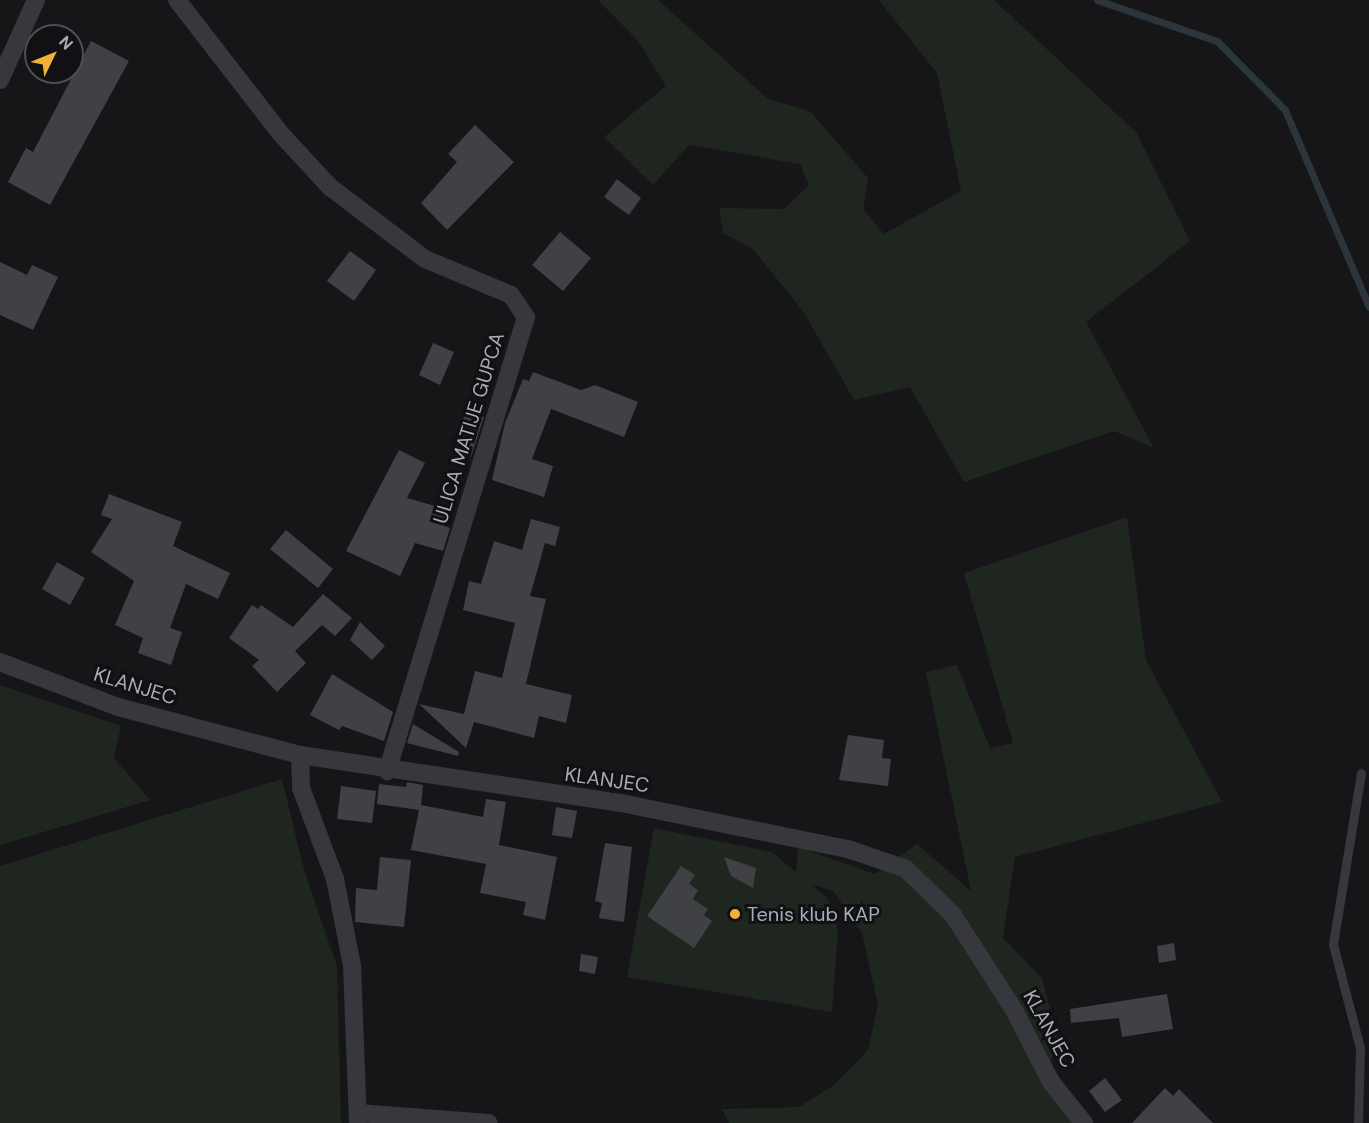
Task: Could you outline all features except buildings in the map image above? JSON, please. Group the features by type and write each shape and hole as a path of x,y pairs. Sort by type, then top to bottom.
{"street":[{"path":"0,80 36,0"},
{"name":"ULICA MATIJE GUPCA","path":"177,0 280,133 330,188 385,234 425,258 511,296 526,316 387,771"},
{"name":"KLANJEC","path":"0,662 118,706 300,755 387,771 621,803 848,849 906,869 953,915 1014,1010 1051,1082 1084,1123"},
{"path":"300,755 301,788 335,879 352,966 358,1118 489,1123"}],"lane":[{"path":"1358,1123 1360,1048 1333,944 1360,774"}],"shaded area":[{"path":"598,0 658,0 767,98 811,112 868,178 863,209 884,234 961,191 937,73 879,0 994,0 1136,132 1190,241 1086,322 1154,448 1114,431 964,482 910,387 854,400 803,311 753,249 723,233 719,208 784,209 809,185 800,164 689,145 653,185 604,137 666,86 638,41"},
{"path":"1127,517 1146,660 1222,802 1015,857 1003,938 1042,978 1057,1036 1045,1087 1073,1123 729,1123 722,1109 799,1107 834,1085 868,1050 878,1005 862,933 833,891 811,884 827,898 838,930 832,1012 627,977 654,828 772,852 796,872 798,847 875,874 917,844 971,891 926,672 957,665 990,748 1013,743 964,573"},
{"path":"0,685 121,726 114,758 150,800 0,845"},
{"path":"282,779 304,870 337,966 341,1123 0,1123 0,866"}],"waterway":[{"path":"1097,0 1217,41 1285,110 1369,307"}],"place":[{"name":"Tenis klub KAP","path":"735,914"}]}
